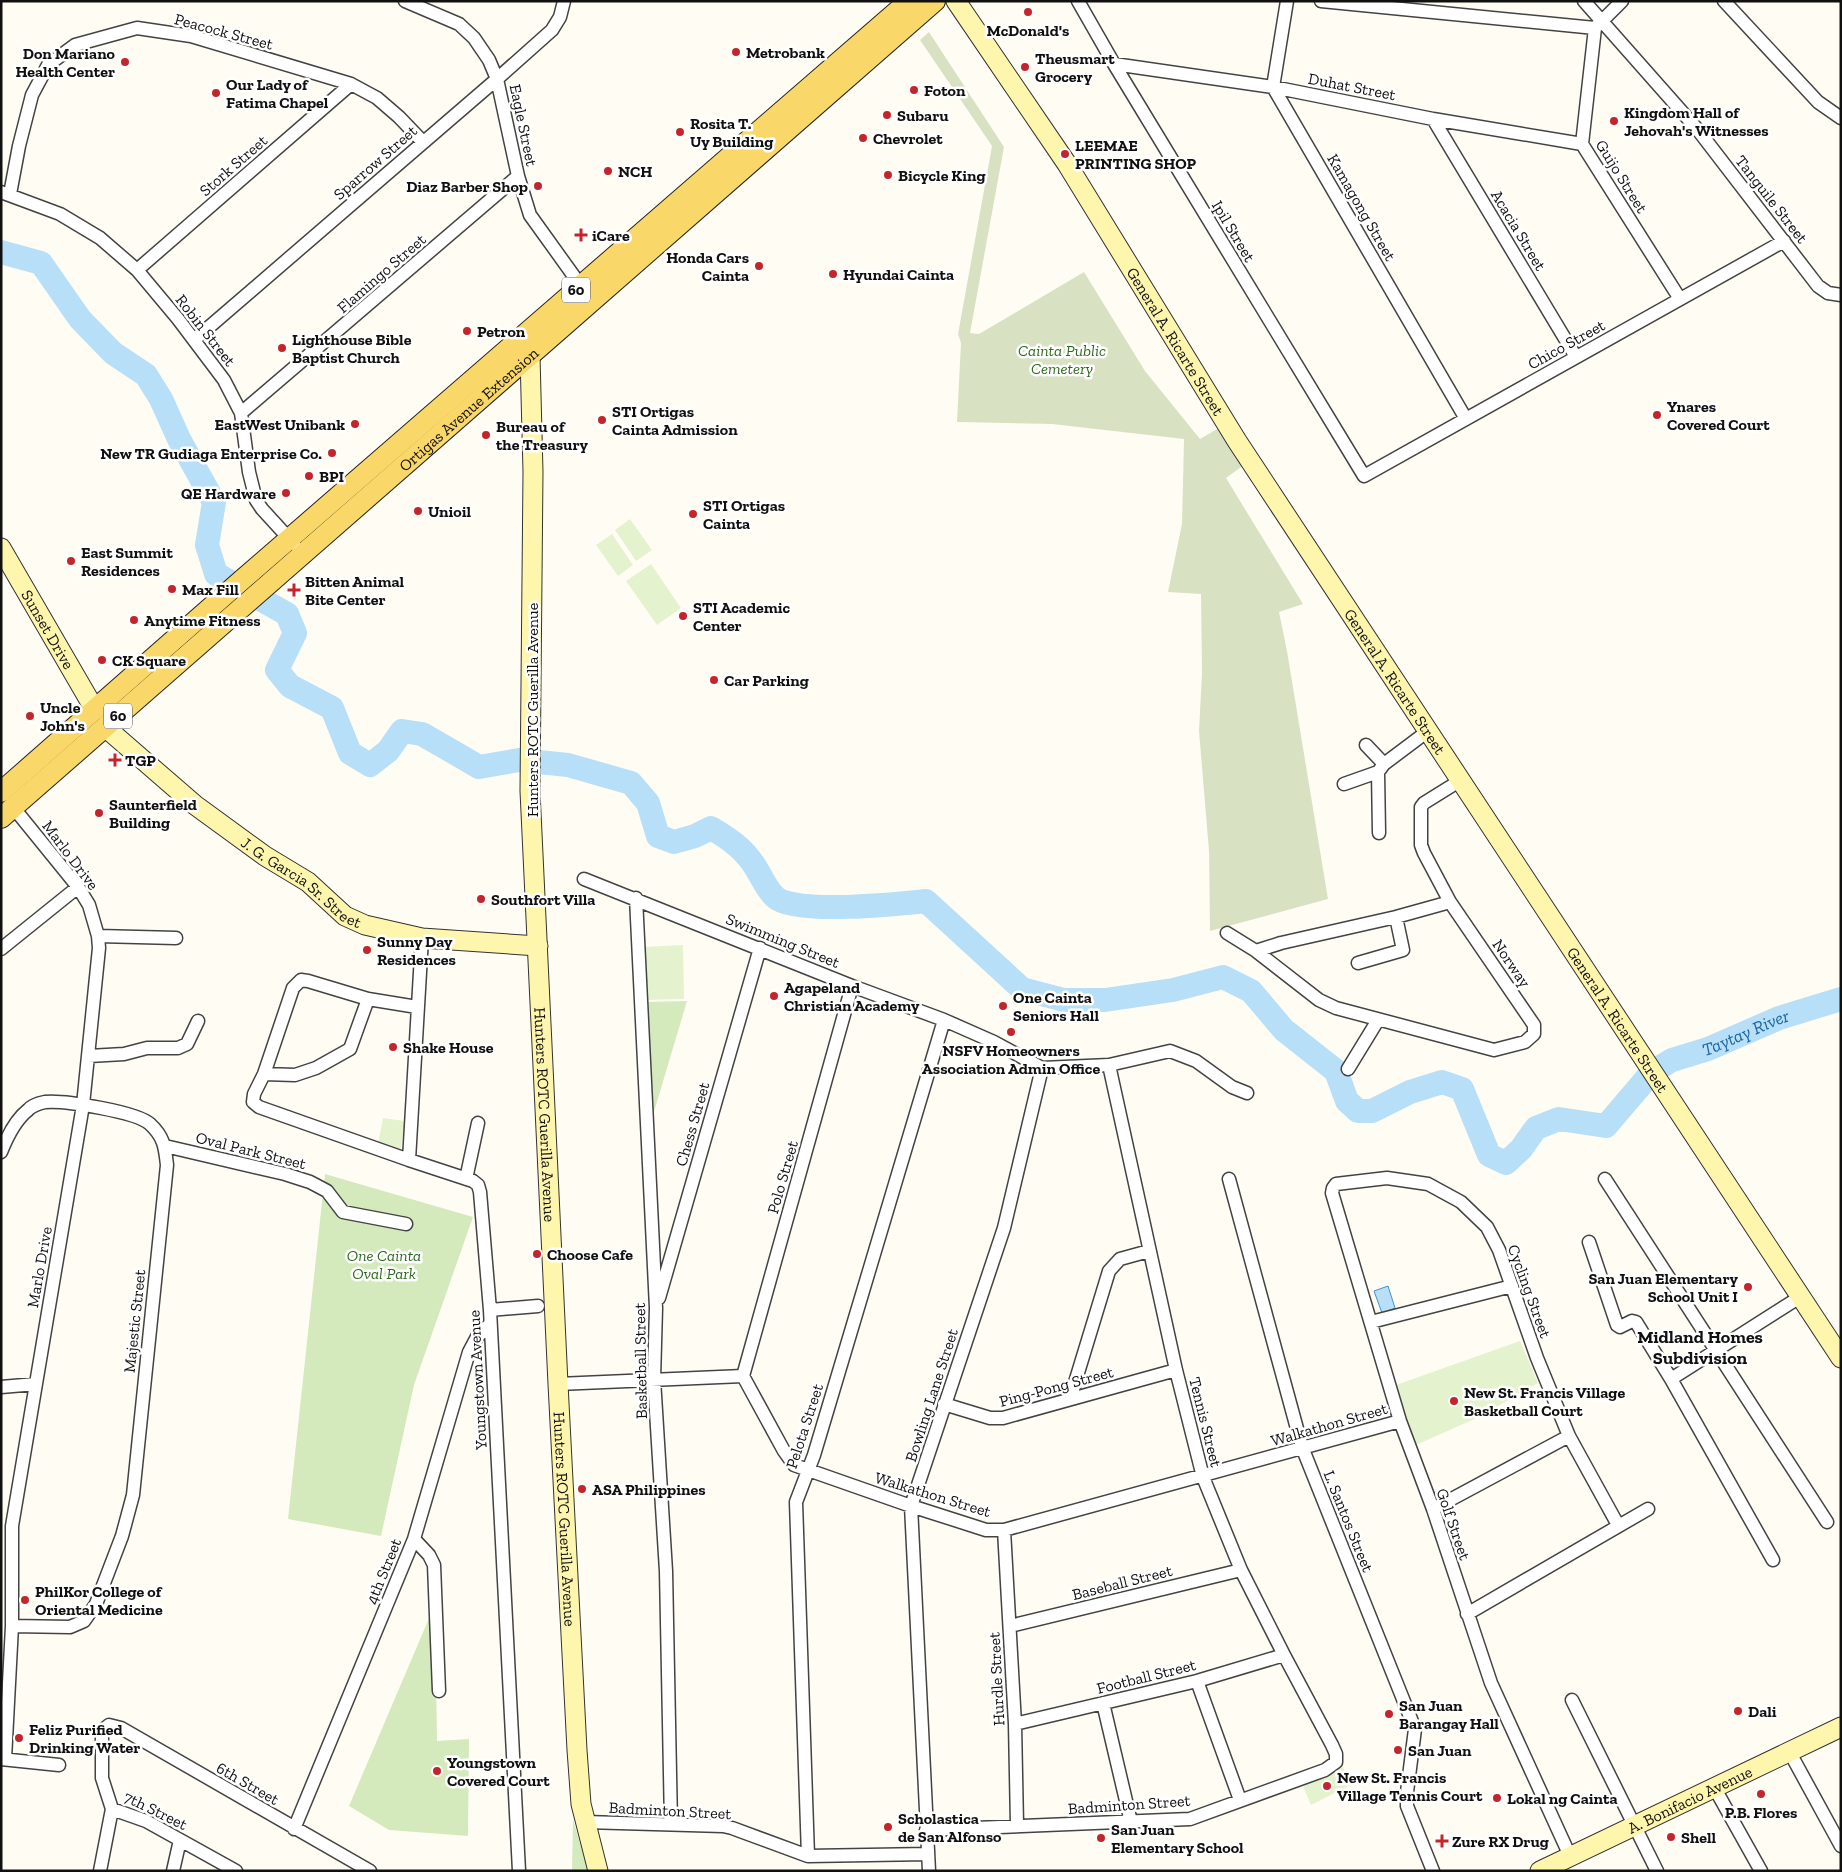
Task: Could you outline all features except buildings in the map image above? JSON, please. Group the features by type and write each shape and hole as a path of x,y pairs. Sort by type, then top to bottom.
{"main road":[{"name":"Ortigas Avenue Extension","path":"5,806 100,719 221,599 909,1"},
{"name":"Ortigas Avenue Extension","path":"100,719 260,592 935,1"}],"street":[{"name":"Eagle Street","path":"405,1 459,24 474,38 489,60 497,79 518,176 530,215 581,286"},
{"name":"Sparrow Street","path":"194,340 552,30 560,17 564,1"},
{"name":"General A. Ricarte Street","path":"956,1 1067,164 1237,442 1841,1358"},
{"name":"Ipil Street","path":"1078,1 1114,64 1364,476"},
{"path":"1273,87 1287,1"},
{"path":"1321,1 1598,24 1622,1"},
{"name":"Tanguile Street","path":"1584,1 1598,24 1698,130 1818,286 1828,293 1841,295"},
{"path":"1724,1 1818,102 1841,118"},
{"name":"Guijo Street","path":"1598,24 1582,144 1680,299"},
{"name":"Peacock Street","path":"5,193 32,95 48,65 75,45 137,28 191,36 351,84 377,98 399,117 422,142"},
{"name":"Duhat Street","path":"1114,64 1273,87 1433,119 1582,144"},
{"name":"Stork Street","path":"137,270 351,84"},
{"name":"Kamagong Street","path":"1273,87 1466,419"},
{"name":"Acacia Street","path":"1433,119 1576,357"},
{"name":"Flamingo Street","path":"241,413 518,176"},
{"name":"Robin Street","path":"5,193 60,214 100,238 137,270 224,380 241,413 249,472 256,500 302,554"},
{"name":"Chico Street","path":"1364,476 1784,241"},
{"name":"Hunters ROTC Guerilla Avenue","path":"530,356 533,472 530,791 578,1759 581,1804 598,1871"},
{"name":"Sunset Drive","path":"1,548 100,719"},
{"name":"J. G. Garcia Sr. Street","path":"100,719 195,805 249,845 308,882 345,916 365,925 422,938 538,946"},
{"path":"1344,784 1381,768 1428,731"},
{"path":"1366,745 1381,768 1380,833"},
{"name":"Norway","path":"1227,933 1256,951 1320,1000 1336,1008 1494,1050 1525,1042 1534,1034 1534,1025 1450,902 1421,845 1421,807 1461,780"},
{"name":"Marlo Drive","path":"3,1759 12,1626 12,1526 83,1105 99,948 98,936 89,905 78,887 5,806"},
{"name":"Swimming Street","path":"584,879 636,898 852,986 944,1020 994,1042 1042,1068"},
{"path":"1,949 78,887"},
{"name":"Basketball Street","path":"636,898 656,1308 654,1379 666,1571 671,1824"},
{"path":"1256,951 1450,902"},
{"path":"1358,963 1403,950 1396,917"},
{"path":"98,936 176,938"},
{"path":"408,1160 422,938"},
{"name":"Chess Street","path":"656,1308 760,948"},
{"path":"417,1007 368,999 301,980 293,988 264,1074 254,1094 253,1102 258,1107 466,1179 478,1123"},
{"name":"Polo Street","path":"743,1376 852,986"},
{"path":"264,1074 295,1075 316,1068 350,1048 368,999"},
{"path":"89,1056 124,1054 147,1048 178,1048 187,1044 198,1020"},
{"name":"Pelota Street","path":"808,1856 796,1502 808,1470 944,1020"},
{"path":"1348,1069 1378,1020"},
{"path":"1042,1068 1109,1066 1170,1051 1196,1061 1232,1087 1248,1093"},
{"name":"Tennis Street","path":"1109,1066 1176,1370 1203,1477 1241,1570 1332,1745 1336,1754 1336,1762"},
{"name":"Bowling Lane Street","path":"929,1871 911,1506 1004,1228 1042,1068"},
{"path":"1,1152 7,1136 28,1109 44,1102 83,1105 140,1118 149,1123 161,1136 165,1146"},
{"name":"Oval Park Street","path":"165,1146 294,1176 310,1182 327,1192 343,1212 406,1224"},
{"name":"Majestic Street","path":"12,1626 70,1627 84,1621 96,1604 122,1536 133,1494 167,1165 165,1146"},
{"name":"Cycling Street","path":"1332,1192 1336,1184 1387,1178 1428,1184 1461,1202 1487,1227 1499,1250 1537,1358 1569,1436 1618,1525"},
{"name":"Youngstown Avenue","path":"466,1179 478,1185 480,1192 490,1310 519,1871"},
{"name":"L. Santos Street","path":"1230,1179 1302,1448 1415,1729 1407,1792 1408,1806 1433,1871"},
{"path":"1604,1179 1827,1522"},
{"name":"Golf Street","path":"1332,1192 1400,1421 1433,1509 1491,1683 1570,1856"},
{"path":"1589,1242 1617,1325 1620,1327 1635,1321 1671,1379 1773,1560"},
{"path":"1070,1399 1109,1271 1120,1259 1149,1251"},
{"path":"1371,1322 1512,1286"},
{"path":"1671,1379 1800,1297"},
{"path":"490,1310 538,1306"},
{"name":"4th Street","path":"294,1829 414,1539 469,1352 477,1337 490,1324"},
{"path":"469,1352 492,1353"},
{"name":"Ping-Pong Street","path":"944,1404 990,1418 1003,1418 1176,1370"},
{"path":"558,1384 743,1376"},
{"name":"Walkathon Street","path":"743,1376 784,1451 794,1465 986,1530 1004,1530 1203,1477 1400,1421"},
{"path":"1,1387 36,1384"},
{"path":"1433,1509 1569,1436"},
{"path":"1467,1614 1648,1509"},
{"name":"Hurdle Street","path":"1004,1530 1015,1724 1017,1825"},
{"path":"414,1539 429,1555 434,1565 440,1691"},
{"path":"408,1554 429,1555"},
{"name":"Baseball Street","path":"1010,1626 1241,1570"},
{"name":"Football Street","path":"1015,1724 1197,1681 1284,1655"},
{"path":"1197,1681 1240,1800"},
{"path":"1572,1700 1657,1871"},
{"path":"1103,1703 1131,1822"},
{"name":"6th Street","path":"109,1725 115,1725 370,1871"},
{"name":"7th Street","path":"109,1725 104,1729 102,1736 102,1778 112,1809 146,1821 236,1871"},
{"name":"A. Bonifacio Avenue","path":"1540,1871 1841,1727"},
{"path":"1789,1752 1841,1846"},
{"path":"3,1759 59,1765"},
{"name":"Badminton Street","path":"585,1822 723,1826 808,1856 927,1842 1017,1825 1190,1819 1324,1770 1336,1762"},
{"path":"1714,1787 1760,1871"},
{"path":"100,1871 112,1809"},
{"path":"173,1871 180,1840"}],"green space":[{"name":"Cainta Public Cemetery","path":"929,32 1004,147 970,333 979,334 1084,272 1145,371 1200,439 1224,425 1248,462 1226,478 1303,604 1279,612 1328,899 1210,931 1209,851 1199,731 1202,673 1201,594 1168,592 1182,524 1184,439 1052,424 957,422 961,343 958,334 992,146 920,40"},
{"path":"630,519 652,550 636,561 615,530"},
{"path":"612,534 633,565 618,576 596,545"},
{"path":"651,564 681,608 657,625 626,581"},
{"path":"683,945 684,999 645,1000 643,947"},
{"path":"687,1001 648,1132 645,1002"},
{"path":"383,1118 405,1121 400,1154 378,1144"},
{"name":"One Cainta Oval Park","path":"325,1174 473,1217 414,1385 381,1536 288,1519"},
{"name":"New St. Francis Village Basketball Court","path":"1520,1341 1538,1383 1479,1417 1416,1445 1396,1385"},
{"path":"435,1610 437,1741 469,1739 468,1836 389,1830 349,1806 430,1616"},
{"name":"New St. Francis Village Tennis Court","path":"1343,1767 1351,1785 1311,1805 1303,1786"},
{"path":"573,1819 588,1871 572,1871"}],"water":[{"path":"1388,1286 1395,1308 1382,1313 1374,1291"}],"waterway":[{"name":"Taytay River","path":"1,252 41,263 80,319 113,353 146,375 161,399 179,439 214,502 207,545 216,574 287,614 295,633 277,670 290,686 332,708 350,753 370,765 388,751 402,731 422,734 479,767 519,760 568,765 631,783 648,803 658,836 674,842 695,836 711,828 740,848 750,859 775,897 803,906 824,907 926,901 1022,989 1064,1000 1105,1000 1173,990 1223,977 1251,991 1284,1030 1336,1071 1347,1101 1358,1111 1372,1111 1410,1092 1442,1082 1462,1089 1489,1155 1506,1163 1521,1149 1536,1128 1559,1119 1606,1126 1652,1072 1672,1060 1708,1049 1779,1018 1841,999"}],"place":[{"name":"McDonald's","path":"1028,12"},
{"name":"Metrobank","path":"736,52"},
{"name":"Don Mariano Health Center","path":"125,62"},
{"name":"Theusmart Grocery","path":"1025,67"},
{"name":"Foton","path":"914,90"},
{"name":"Our Lady of Fatima Chapel","path":"216,93"},
{"name":"Subaru","path":"887,115"},
{"name":"Kingdom Hall of Jehovah's Witnesses","path":"1614,121"},
{"name":"Rosita T. Uy Building","path":"680,132"},
{"name":"Chevrolet","path":"863,138"},
{"name":"LEEMAE PRINTING SHOP","path":"1065,154"},
{"name":"NCH","path":"608,171"},
{"name":"Bicycle King","path":"888,175"},
{"name":"Diaz Barber Shop","path":"538,186"},
{"name":"iCare","path":"581,235"},
{"name":"Honda Cars Cainta","path":"759,266"},
{"name":"Hyundai Cainta","path":"833,274"},
{"name":"Petron","path":"467,331"},
{"name":"Lighthouse Bible Baptist Church","path":"282,348"},
{"name":"Ynares Covered Court","path":"1657,415"},
{"name":"STI Ortigas Cainta Admission","path":"602,420"},
{"name":"EastWest Unibank","path":"355,424"},
{"name":"Bureau of the Treasury","path":"486,435"},
{"name":"New TR Gudiaga Enterprise Co.","path":"332,453"},
{"name":"BPI","path":"309,476"},
{"name":"QE Hardware","path":"286,493"},
{"name":"Unioil","path":"418,511"},
{"name":"STI Ortigas Cainta","path":"693,514"},
{"name":"East Summit Residences","path":"71,561"},
{"name":"Max Fill","path":"172,589"},
{"name":"Bitten Animal Bite Center","path":"294,590"},
{"name":"STI Academic Center","path":"683,616"},
{"name":"Anytime Fitness","path":"134,620"},
{"name":"CK Square","path":"102,660"},
{"name":"Car Parking","path":"714,680"},
{"name":"Uncle John's","path":"30,716"},
{"name":"TGP","path":"115,760"},
{"name":"Saunterfield Building","path":"99,813"},
{"name":"Southfort Villa","path":"481,899"},
{"name":"Sunny Day Residences","path":"367,950"},
{"name":"Agapeland Christian Academy","path":"774,996"},
{"name":"One Cainta Seniors Hall","path":"1003,1006"},
{"name":"NSFV Homeowners Association Admin Office","path":"1011,1032"},
{"name":"Shake House","path":"393,1047"},
{"name":"Choose Cafe","path":"537,1254"},
{"name":"San Juan Elementary School Unit I","path":"1748,1287"},
{"name":"New St. Francis Village Basketball Court","path":"1454,1401"},
{"name":"ASA Philippines","path":"582,1489"},
{"name":"PhilKor College of Oriental Medicine","path":"25,1600"},
{"name":"Dali","path":"1738,1711"},
{"name":"San Juan Barangay Hall","path":"1389,1714"},
{"name":"Feliz Purified Drinking Water","path":"19,1738"},
{"name":"San Juan","path":"1398,1750"},
{"name":"Youngstown Covered Court","path":"437,1771"},
{"name":"New St. Francis Village Tennis Court","path":"1327,1786"},
{"name":"P.B. Flores","path":"1761,1794"},
{"name":"Lokal ng Cainta","path":"1497,1798"},
{"name":"Scholastica de San Alfonso","path":"888,1827"},
{"name":"Shell","path":"1671,1837"},
{"name":"San Juan Elementary School","path":"1101,1838"},
{"name":"Zure RX Drug","path":"1442,1841"}],"district":[{"name":"Midland Homes Subdivision","path":"1700,1347"}]}
